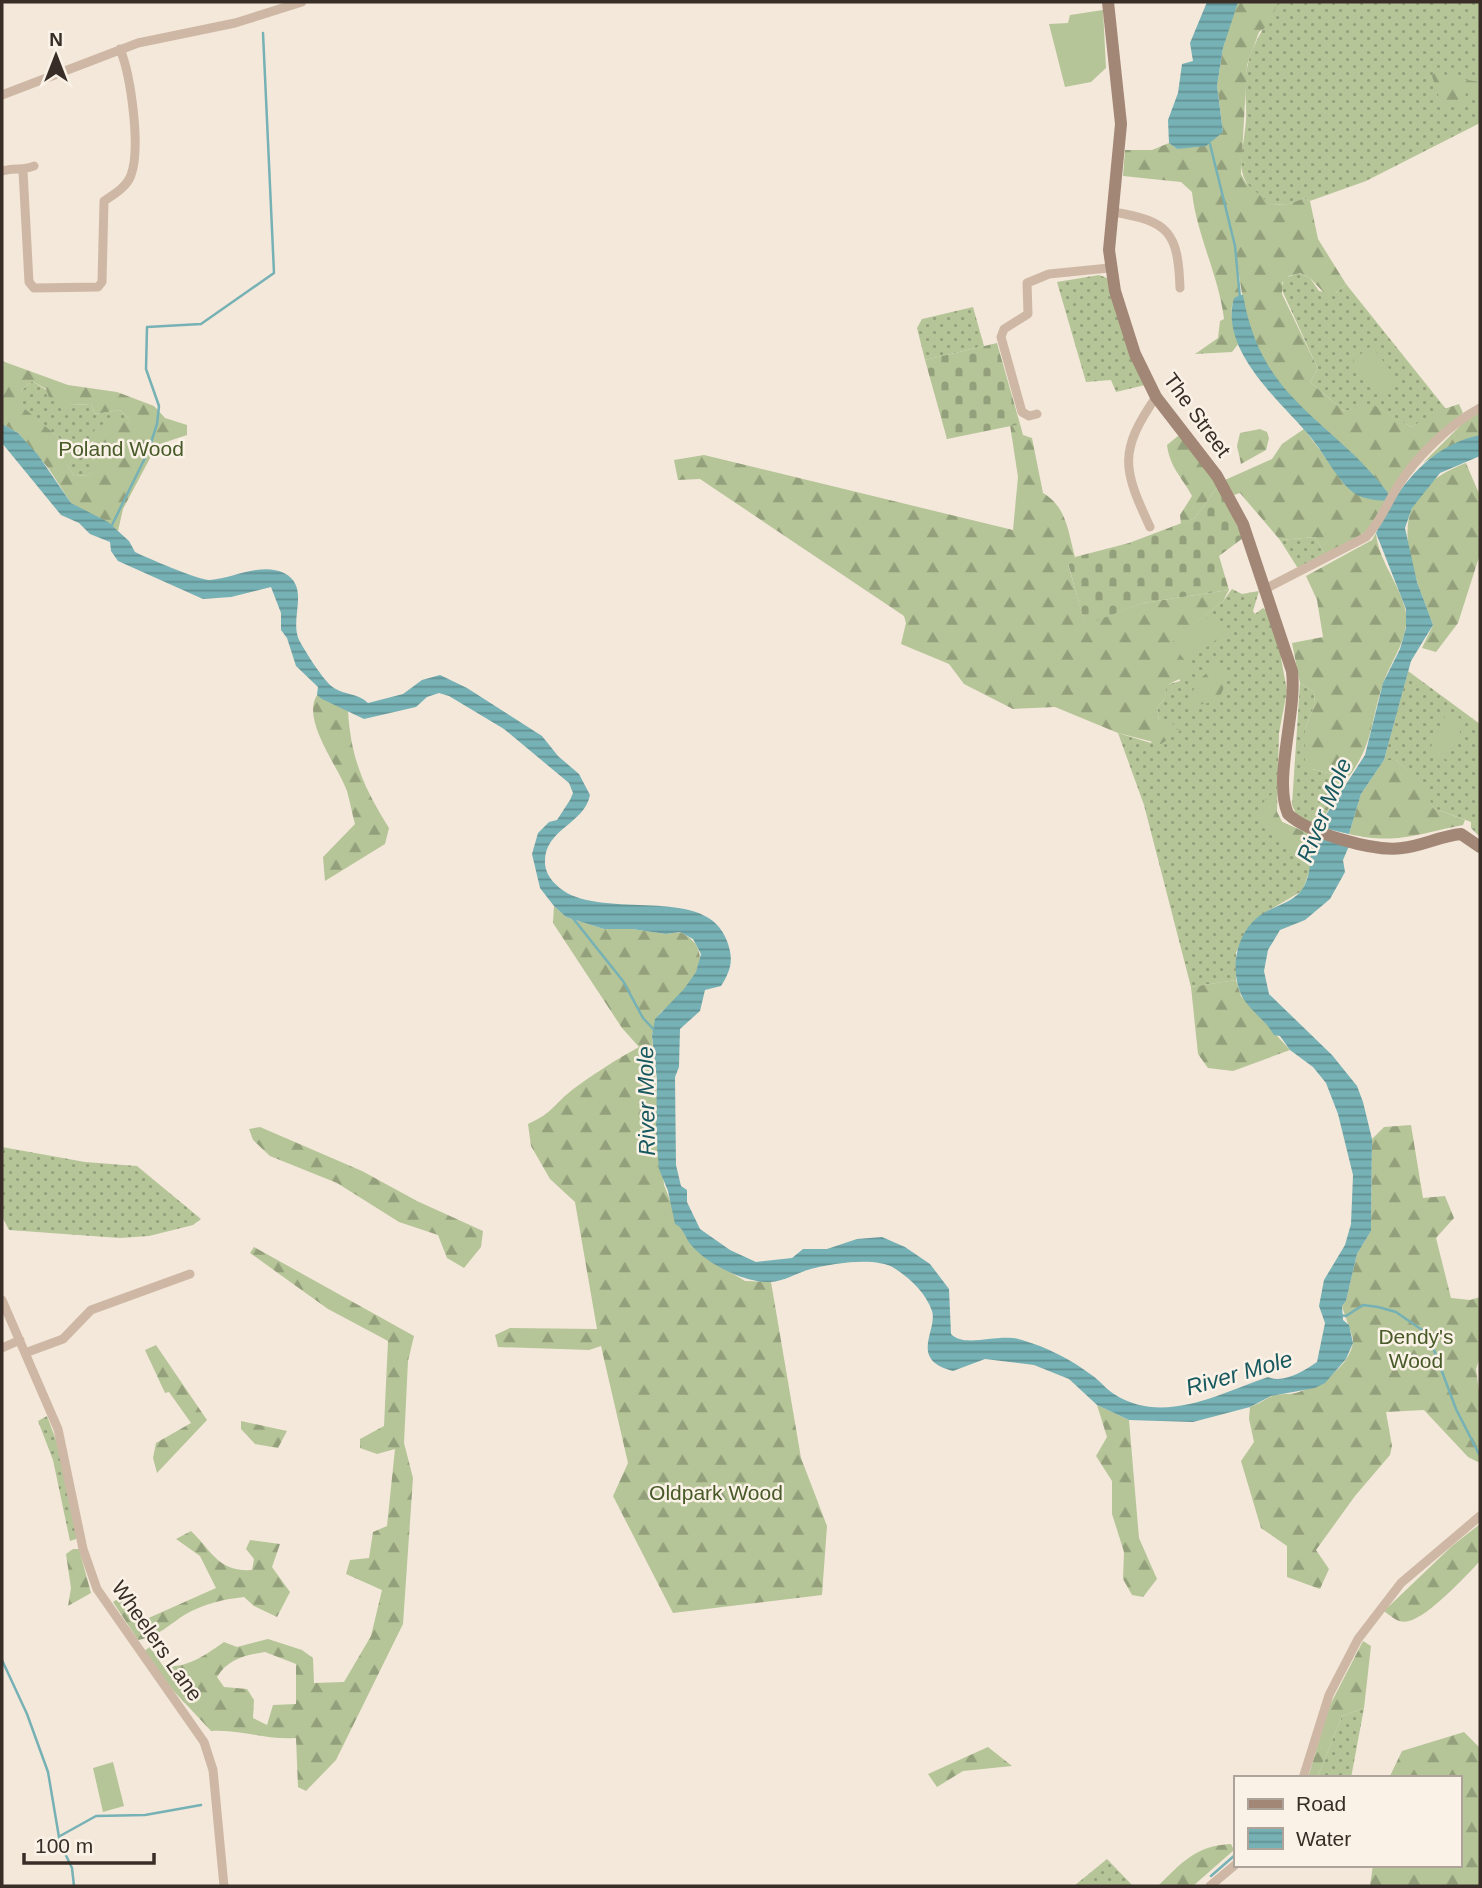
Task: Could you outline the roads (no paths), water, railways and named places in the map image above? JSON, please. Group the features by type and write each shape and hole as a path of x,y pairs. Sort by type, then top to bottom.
{"street":[{"path":"2,95 138,43 235,23 302,2"},
{"name":"The Street","path":"1108,2 1121,124 1110,268 1135,354 1156,397 1217,476 1231,499 1257,559 1292,671 1295,690 1284,805 1288,814 1310,829 1349,839 1400,849 1461,834 1480,847"},
{"path":"23,171 29,282 34,288 97,287 102,282 104,201 131,178 134,166 132,91 120,49"},
{"path":"2,171 23,171 34,166"},
{"path":"1113,212 1146,218 1168,230 1176,244 1180,288"},
{"path":"1037,414 1029,416 1022,412 1000,337 1004,329 1028,314 1027,283 1049,274 1110,268"},
{"path":"1150,527 1130,484 1128,462 1131,439 1156,397"},
{"path":"1265,589 1366,537 1375,527 1399,484 1414,466 1458,422 1480,408"},
{"path":"26,1353 62,1339 92,1310 190,1274"},
{"name":"Wheelers Lane","path":"2,1300 62,1442 83,1549 97,1589 204,1742 213,1770 224,1886"},
{"path":"2,1348 20,1340"},
{"path":"1304,1776 1329,1695 1358,1639 1401,1583 1480,1516"},
{"path":"1210,1886 1234,1866"}],"water":[{"path":"1207,2 1238,2 1223,48 1217,86 1223,132 1206,146 1177,149 1169,143 1168,120 1178,93 1182,64 1193,61 1190,43"},
{"path":"1243,295 1252,331 1266,361 1282,385 1367,468 1389,494 1386,501 1363,497 1350,490 1313,441 1254,373 1235,336 1232,317 1234,298"},
{"path":"2,424 18,433 38,455 71,503 108,522 129,541 135,552 174,569 210,580 267,569 284,573 292,579 298,595 296,622 299,640 320,673 334,688 360,697 368,703 403,694 422,680 440,675 467,688 542,736 558,756 579,774 590,795 580,814 557,835 546,852 547,873 563,891 587,900 680,908 701,914 717,924 729,948 729,970 721,986 705,990 700,1011 680,1029 679,1067 675,1077 676,1165 681,1186 687,1190 687,1202 700,1229 730,1250 756,1262 792,1258 803,1249 827,1249 857,1239 882,1237 905,1247 930,1264 949,1289 951,1334 957,1338 1013,1338 1041,1347 1076,1364 1108,1390 1133,1403 1152,1407 1192,1404 1268,1377 1287,1378 1317,1362 1325,1323 1319,1306 1324,1280 1345,1245 1351,1224 1353,1175 1338,1114 1326,1083 1313,1067 1290,1050 1280,1036 1274,1035 1247,1003 1237,982 1236,960 1241,939 1253,921 1295,897 1303,888 1308,876 1314,836 1349,846 1343,860 1345,872 1330,899 1305,920 1280,930 1268,950 1264,971 1269,994 1332,1055 1357,1086 1372,1139 1371,1231 1357,1254 1346,1301 1342,1306 1343,1320 1349,1325 1353,1343 1346,1359 1325,1383 1315,1388 1271,1396 1250,1407 1193,1422 1129,1420 1097,1405 1069,1379 1034,1365 985,1359 953,1371 939,1366 928,1352 933,1319 929,1304 911,1281 886,1265 867,1262 834,1264 770,1282 739,1276 717,1266 691,1245 675,1224 668,1191 659,1169 656,1133 657,1080 652,1036 655,1019 684,989 696,972 701,954 693,939 680,932 666,934 632,929 604,929 566,917 540,888 532,854 538,833 549,822 557,820 570,800 573,793 569,783 504,729 449,696 439,693 427,697 416,707 364,719 322,699 317,695 318,687 296,666 287,638 281,630 281,613 271,587 231,597 203,599 118,561 111,551 110,542 90,534 79,523 61,515 2,443"},
{"path":"1480,435 1480,456 1440,473 1412,508 1405,528 1417,582 1433,625 1411,661 1384,760 1361,794 1349,834 1318,827 1365,755 1383,683 1400,649 1406,628 1406,609 1376,533 1394,500 1416,471 1445,449"}],"waterway":[{"path":"111,527 148,452 157,424 159,406 146,369 147,327 201,324 274,273 263,33"},
{"path":"1210,144 1235,246 1240,298"},
{"path":"572,917 623,981 643,1018 656,1032"},
{"path":"1340,1315 1346,1316 1363,1305 1378,1307 1396,1312 1428,1334 1456,1409 1480,1456"},
{"path":"2,1660 27,1714 48,1772 60,1843 72,1868 74,1886"},
{"path":"60,1836 96,1816 145,1815 201,1805"},
{"path":"1211,1876 1234,1856"}],"park label":[{"name":"Poland Wood","path":"121,449"},
{"name":"Dendy's Wood","path":"1416,1349"},
{"name":"Oldpark Wood","path":"716,1493"}],"water label":[{"name":"River Mole","path":"1324,810"},
{"name":"River Mole","path":"646,1101"},
{"name":"River Mole","path":"1239,1373"}]}
